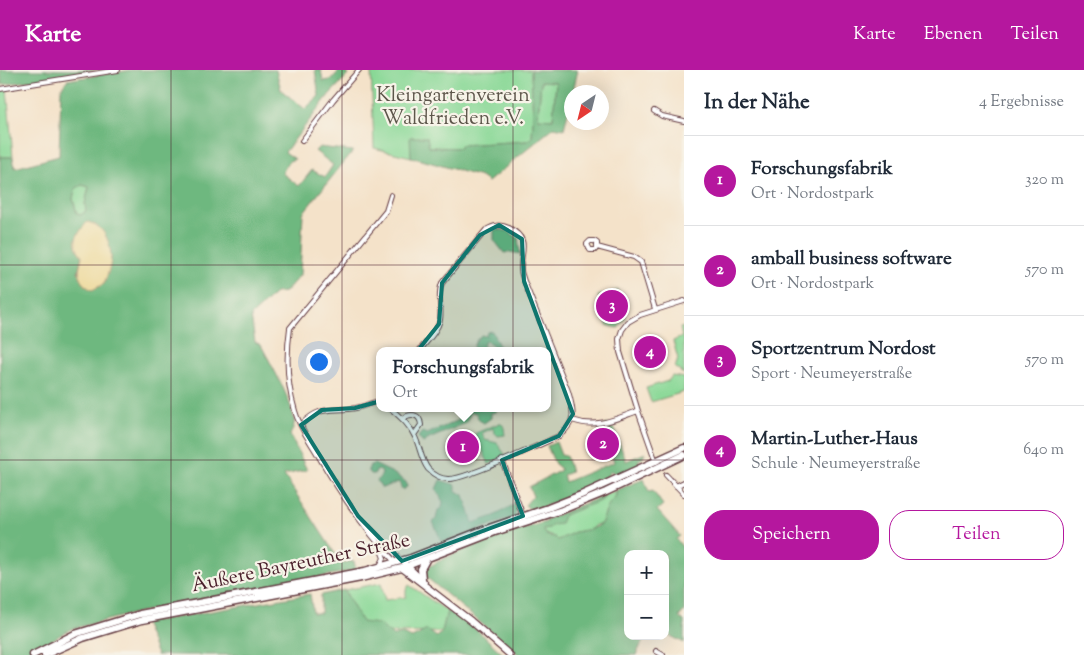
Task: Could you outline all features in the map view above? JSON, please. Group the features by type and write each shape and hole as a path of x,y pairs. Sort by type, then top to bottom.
{"main road":[{"name":"Äußere Bayreuther Straße","path":"33,655 75,634 140,614 379,567 426,560 656,463 684,448"},
{"name":"Äußere Bayreuther Straße","path":"656,463 684,455"},
{"name":"Äußere Bayreuther Straße","path":"45,655 88,636 142,620 362,578 402,565 485,529 524,520"},
{"path":"422,579 421,569 426,560"},
{"path":"402,565 422,579 430,589"},
{"path":"402,565 510,655"}],"street":[{"path":"0,89 118,70"},
{"path":"302,141 359,70"},
{"path":"654,111 662,116 684,121"},
{"path":"391,195 386,211 290,328 288,347 289,383 295,412 330,476 381,547 402,565"},
{"path":"422,347 439,324 442,283 486,230 492,226 504,226 518,234 524,244 521,270 550,347"},
{"path":"597,247 634,257 641,262 656,309"},
{"path":"656,463 620,352 619,339 622,330 628,322 656,309 684,301"},
{"path":"394,412 414,435 427,467 440,477 448,479 458,478 558,436 565,431 572,420 573,408 551,348"},
{"path":"301,425 308,418 322,410 355,408 376,402"},
{"path":"572,420 592,425 638,411"},
{"path":"402,419 407,415 413,414 418,416 421,420 421,425 414,435"},
{"path":"502,460 524,520"},
{"path":"666,475 684,494"},
{"path":"676,486 684,482"},
{"path":"358,516 402,565"},
{"path":"379,567 384,558 381,547"},
{"path":"656,651 663,655"}],"highlighted area":[{"path":"499,225 522,239 524,281 573,414 559,436 502,460 523,516 402,561 358,516 301,425 322,410 355,408 384,400 391,384 439,324 442,283 480,235"}],"green space":[{"path":"0,70 96,70 2,85"},
{"path":"132,70 276,70 281,90 305,109 319,96 315,70 321,70 323,81 331,80 340,70 343,70 348,75 329,95 285,152 295,159 289,161 282,173 299,186 312,170 325,177 333,165 315,151 319,147 353,151 303,213 300,275 285,292 275,293 251,316 255,342 261,345 290,403 294,422 290,435 307,470 284,475 341,563 354,561 356,570 140,612 71,629 26,655 0,655 0,157 13,157 15,168 59,156 61,89 67,80","holes":["82,185 89,187 85,204 86,211 81,215 77,214 73,199 75,189","82,256 111,258 104,284 78,272"]},
{"name":"Kleingartenverein Waldfrieden e.V.","path":"371,70 531,70 532,138 528,141 461,145 460,148 429,147 411,137 411,157 374,148"},
{"path":"531,70 578,70 574,85 564,85 564,129 554,127 488,182 481,177 411,157 410,137 427,137 429,147 460,148 460,145 527,141 532,138","holes":["541,81 556,82 553,119 538,118"]},
{"path":"541,81 556,82 553,119 538,118"},
{"path":"7,89 13,157 0,157 0,90"},
{"path":"82,185 89,187 85,204 86,211 81,215 77,214 73,199 75,188"},
{"path":"494,229 508,231 518,238 520,254 504,253 494,240"},
{"path":"618,290 626,317 618,328 607,325 598,296"},
{"path":"684,327 684,374 680,372 681,370 675,368 678,359 673,341 682,337 680,328"},
{"path":"492,331 500,347 491,345 485,340 483,347 473,347 481,335 486,336 487,332"},
{"path":"672,376 684,378 684,392 651,402 646,388 668,381"},
{"path":"456,412 471,412 466,423 423,443 418,437 422,432 427,434 459,420"},
{"path":"471,412 496,412 491,413 491,418 484,423 479,420 476,413"},
{"path":"500,423 504,427 505,435 498,436 493,428 482,433 485,440 497,443 506,456 489,464 475,435"},
{"path":"608,424 610,429 614,428 626,461 645,453 643,458 638,460 642,464 640,466 612,479 614,473 611,471 606,478 573,492 562,500 532,511 525,505 533,496 529,487 561,470 555,464 547,446 556,442 561,455 566,456 571,472 563,475 565,482 614,462 600,427"},
{"path":"374,464 406,482 407,487 402,490 399,482 382,488 377,481 382,474 381,471 377,470 374,474 371,474 368,470 370,465"},
{"path":"644,479 649,492 653,491 663,505 657,510 680,536 676,539 684,549 684,611 679,617 684,621 684,643 669,635 669,550 624,550 624,640 644,640 636,655 519,655 426,577 426,569 428,567 456,553 546,522 547,519 603,496 602,500 564,515 561,524 553,525 543,529 543,531 546,535 555,537 558,540 575,532 591,529 601,524 609,504 615,498 617,490"},
{"path":"440,480 456,485 456,491 464,495 473,523 494,516 513,505 516,506 517,511 515,517 445,541 441,540 433,522 436,519 438,510 442,508 443,502 436,489"},
{"path":"617,490 615,498 609,504 601,524 595,525 591,529 575,532 558,540 551,535 546,535 543,531 543,529 553,525 564,515 602,500 603,496"},
{"path":"381,583 385,600 406,597 406,590 409,585 447,611 442,632 390,633 358,621 345,590"},
{"path":"344,590 362,622 379,624 393,636 402,634 412,638 427,630 437,637 442,632 447,611 470,624 504,655 157,655 144,623 310,594 313,613 321,613 321,595"}],"sand":[{"path":"87,222 98,226 102,230 109,245 111,257 110,267 104,284 92,290 81,280 79,271 82,256 76,246 76,238"}],"place":[{"name":"Sportzentrum Nordost","path":"612,306"},
{"name":"Martin-Luther-Haus","path":"650,352"},
{"name":"amball business software","path":"603,444"},
{"name":"Forschungsfabrik","path":"463,447"}]}
